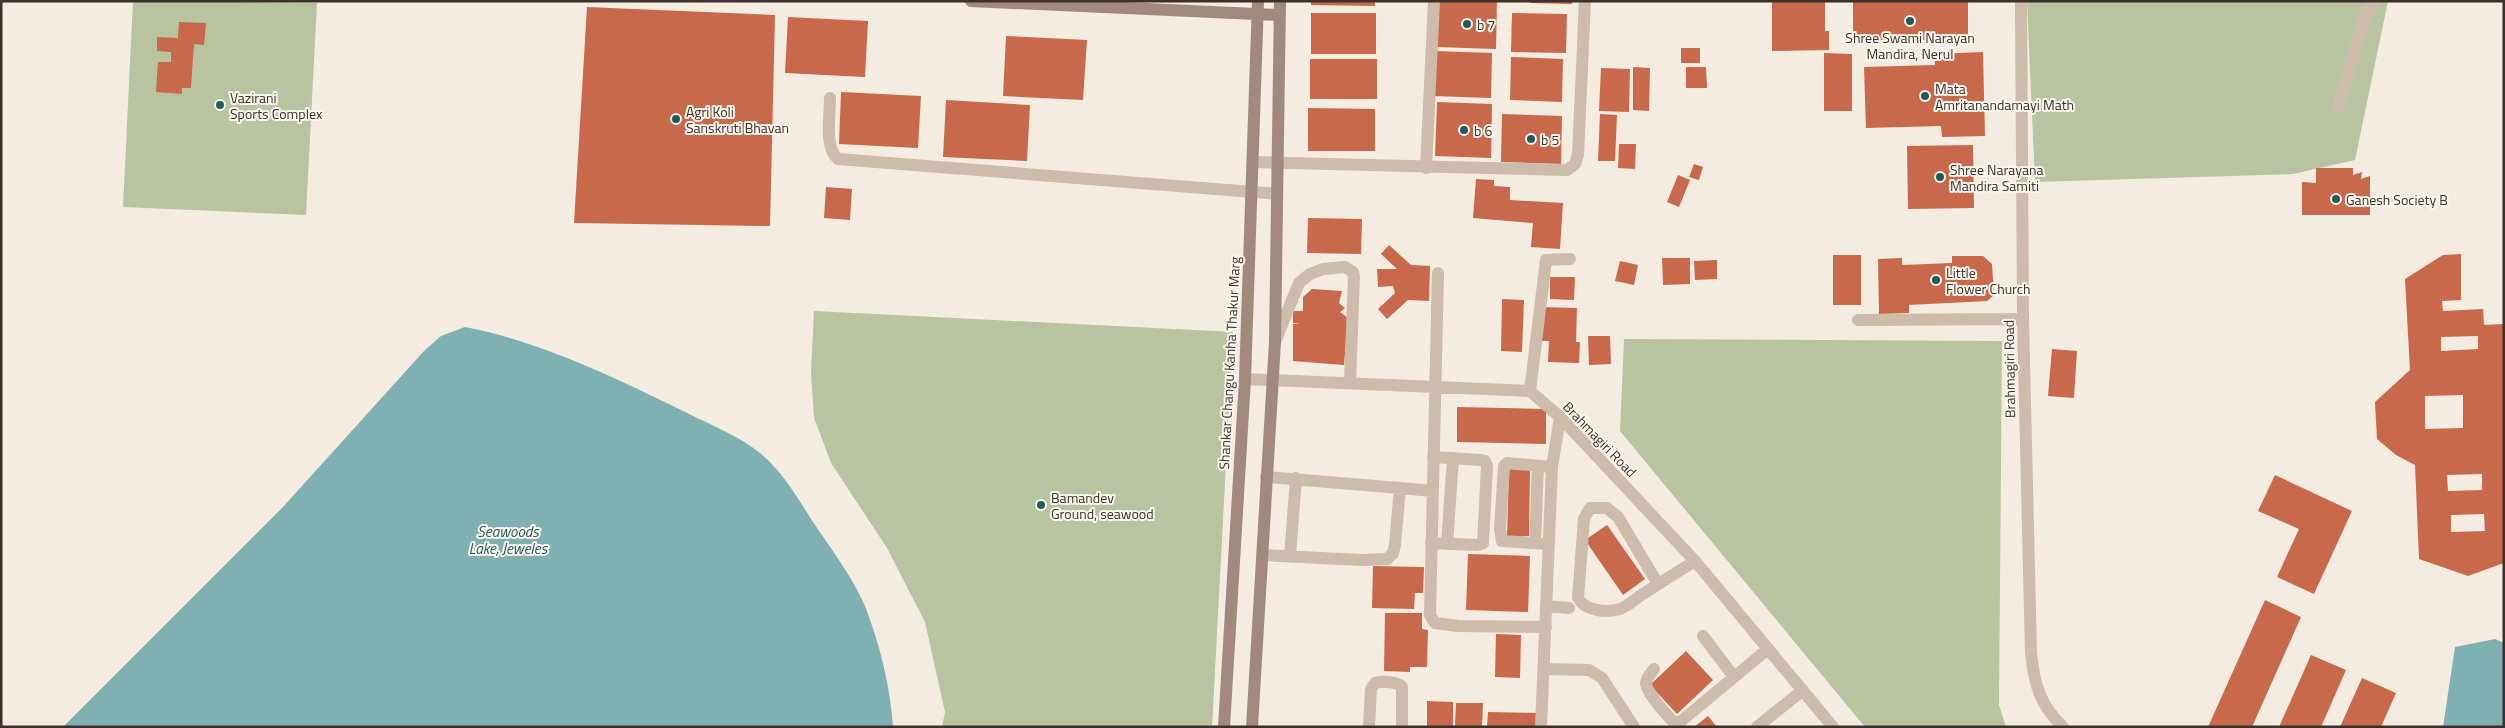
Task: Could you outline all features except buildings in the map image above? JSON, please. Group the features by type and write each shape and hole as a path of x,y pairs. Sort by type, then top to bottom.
{"street":[{"path":"971,1 1258,8 1280,15"},
{"path":"1252,727 1275,342 1280,1"},
{"path":"1426,168 1434,1"},
{"path":"1254,162 1562,171 1572,168 1578,155 1585,1"},
{"name":"Brahmagiri Road","path":"2020,1 2023,319 2033,678 2039,698 2051,715 2063,727"},
{"path":"2338,108 2365,16 2375,1"},
{"name":"Shankar Changu Kanha Thakur Marg","path":"1224,727 1245,379 1258,8"},
{"path":"830,98 830,147 833,155 838,159 1277,194"},
{"path":"1245,379 1530,391 1546,260 1570,258"},
{"path":"1275,342 1299,282 1310,274 1323,269 1346,267 1353,272 1354,277 1350,382"},
{"path":"1438,273 1430,615 1435,624 1546,627"},
{"path":"1858,320 2023,319"},
{"name":"Brahmagiri Road","path":"1530,391 1560,417 1695,561 1833,727"},
{"path":"1541,727 1552,467 1560,417"},
{"path":"1431,543 1481,545 1483,543 1487,466 1485,461 1480,460 1433,457"},
{"path":"1447,544 1453,458"},
{"path":"1549,544 1502,541 1500,529 1504,466 1507,463 1552,467"},
{"path":"1535,543 1538,466"},
{"path":"1266,477 1296,478 1432,491"},
{"path":"1290,556 1296,478"},
{"path":"1262,555 1361,560 1387,559 1393,553 1395,545 1400,488"},
{"path":"1658,584 1618,517 1608,508 1590,508 1584,519 1578,598 1582,604 1599,610 1621,608 1695,561"},
{"path":"1546,606 1569,608"},
{"path":"1703,636 1734,677"},
{"path":"1654,669 1647,677 1647,688 1674,722 1680,722 1768,649"},
{"path":"1544,669 1589,670 1602,678 1621,699 1634,727"},
{"path":"1369,727 1371,689 1374,683 1379,682 1398,683 1402,687 1402,727"},
{"path":"1757,727 1802,690"}],"green space":[{"name":"Vazirani Sports Complex","path":"133,1 317,3 306,215 123,207"},
{"path":"2027,1 2388,1 2355,160 2293,174 2035,182"},
{"name":"Bamandev Ground, seawood","path":"814,311 1233,332 1212,727 942,727 945,712 925,622 887,548 831,463 814,418 811,372"},
{"path":"1624,339 2002,341 1999,705 2006,727 1865,727 1620,431"}],"water":[{"name":"Seawoods Lake, Jeweles","path":"465,327 493,333 552,352 609,376 727,432 752,447 768,460 795,494 860,595 884,665 893,727 63,727 283,507 424,351 441,336"},
{"path":"2495,639 2504,643 2504,727 2443,727 2455,647"}],"place":[{"name":"Shree Swami Narayan Mandira, Nerul","path":"1910,21"},
{"name":"b 7","path":"1467,24"},
{"name":"Mata Amritanandamayi Math","path":"1925,96"},
{"name":"Vazirani Sports Complex","path":"220,105"},
{"name":"Agri Koli Sanskruti Bhavan","path":"676,119"},
{"name":"b 6","path":"1464,130"},
{"name":"b 5","path":"1531,139"},
{"name":"Shree Narayana Mandira Samiti","path":"1940,177"},
{"name":"Ganesh Society B","path":"2336,199"},
{"name":"Little Flower Church","path":"1936,280"},
{"name":"Bamandev Ground, seawood","path":"1041,505"}]}
